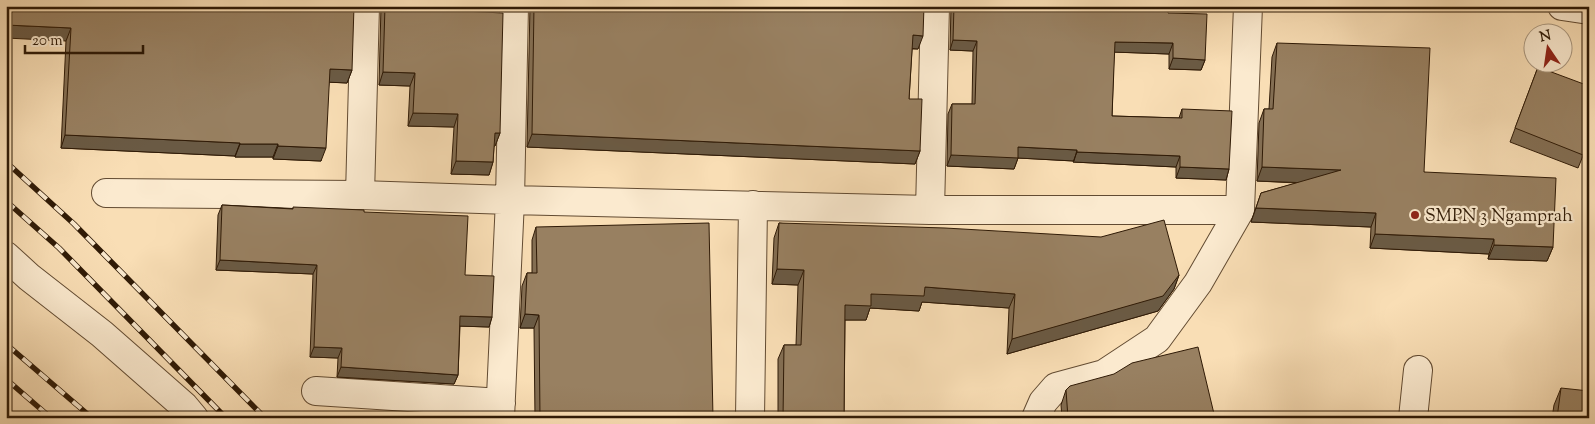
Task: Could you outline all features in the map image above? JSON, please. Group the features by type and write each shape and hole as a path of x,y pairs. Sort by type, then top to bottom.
{"street":[{"path":"360,195 365,6"},
{"path":"316,392 500,410 510,200 514,6"},
{"path":"930,210 935,6"},
{"path":"1036,418 1042,402 1056,387 1104,374 1157,339 1198,283 1240,210 1248,6"},
{"path":"1562,6 1589,10"},
{"path":"106,193 360,195 930,210 1240,210"},
{"path":"750,418 753,205"},
{"path":"6,256 29,277 102,334 184,406 194,418"},
{"path":"1413,418 1418,370"}],"building":[{"path":"6,6 354,6 352,70 330,69 326,148 278,146 278,144 240,144 65,135 71,28 6,25"},
{"path":"385,6 464,6 463,11 503,13 500,133 495,133 493,162 456,161 458,114 413,113 415,73 383,72"},
{"path":"534,6 924,6 923,36 913,35 909,99 922,99 920,151 532,134"},
{"path":"954,6 1168,8 1168,13 1207,14 1205,60 1173,58 1173,43 1115,42 1112,116 1182,118 1182,109 1232,111 1229,169 1180,167 1180,156 1077,152 1077,150 1018,147 1018,158 951,155 952,104 975,104 977,41 953,40"},
{"path":"1277,43 1430,48 1424,172 1556,178 1553,247 1494,245 1494,239 1375,234 1376,213 1256,208 1261,193 1341,170 1262,167 1264,109 1273,109"},
{"path":"1536,72 1551,72 1589,86 1589,140 1583,155 1515,128"},
{"path":"222,205 468,216 465,275 494,276 492,317 460,316 458,375 341,367 342,348 314,347 317,265 220,260"},
{"path":"1164,220 1179,275 1163,296 1012,339 1015,294 925,287 924,296 871,294 871,306 845,305 844,418 783,418 784,345 801,345 804,270 777,269 779,223 945,228 1101,237"},
{"path":"709,223 713,418 540,418 539,315 525,314 527,273 537,273 536,227"},
{"path":"1198,347 1215,418 1068,418 1066,390 1070,386 1114,374 1132,363"},
{"path":"1561,388 1589,391 1589,418 1557,418"}],"railway":[{"path":"6,162 74,224 265,418"},
{"path":"6,201 59,248 226,418"},
{"path":"6,344 92,418"},
{"path":"6,379 51,418"}],"place":[{"name":"SMPN 3 Ngamprah","path":"1415,215"}]}
